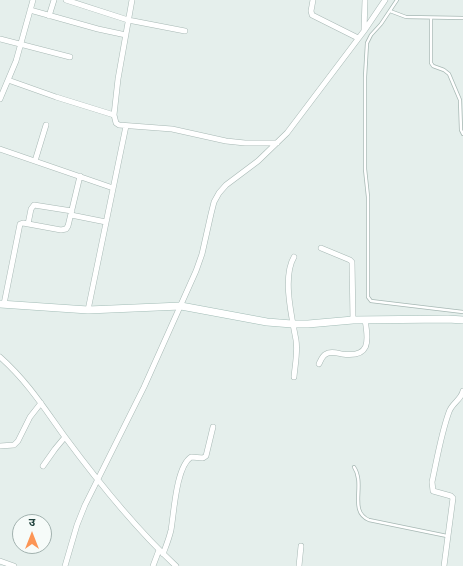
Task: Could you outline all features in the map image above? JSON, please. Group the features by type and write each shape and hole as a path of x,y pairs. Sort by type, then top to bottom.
{"street":[{"path":"0,99 21,43 33,0"},
{"path":"49,16 54,0"},
{"path":"66,0 128,20 185,31"},
{"path":"132,0 118,78 114,115 116,123 126,126 172,129 226,141 245,143 277,143"},
{"path":"313,0 311,11 312,15 358,38"},
{"path":"364,31 365,0"},
{"path":"65,566 85,505 144,387 196,271 202,254 214,202 219,193 226,185 258,161 277,143 298,119 364,31 385,0"},
{"path":"30,10 98,29 126,35"},
{"path":"0,39 21,43 70,57"},
{"path":"8,80 114,115"},
{"path":"35,161 46,125"},
{"path":"88,310 126,126"},
{"path":"0,148 113,188"},
{"path":"80,176 66,229 61,230 23,223 20,224 2,304 88,310 181,306 268,322 292,324 353,320 463,320"},
{"path":"28,224 31,209 34,205 106,222"},
{"path":"321,248 352,262 353,320"},
{"path":"294,257 289,273 292,324 296,346 294,377"},
{"path":"319,364 322,357 330,352 350,355 362,352 367,344 368,338 365,320"},
{"path":"0,357 29,386 98,480 130,520 176,566"},
{"path":"444,566 453,498 451,496 433,491 431,485 450,410 461,401 463,391"},
{"path":"0,446 14,445 18,441 30,417 41,403"},
{"path":"152,566 170,533 179,482 184,465 191,457 203,458 206,456 213,428"},
{"path":"43,466 66,437"},
{"path":"299,566 301,546"},
{"path":"0,561 14,566"}],"lane":[{"path":"397,0 381,24 371,35 367,43 365,76 365,169 368,197 368,297 371,301 463,312"},
{"path":"390,11 406,17 463,18"},
{"path":"431,18 431,64 449,74 460,100 461,130 463,134"},
{"path":"354,467 359,476 358,505 359,512 363,517 369,520 447,536"}]}
